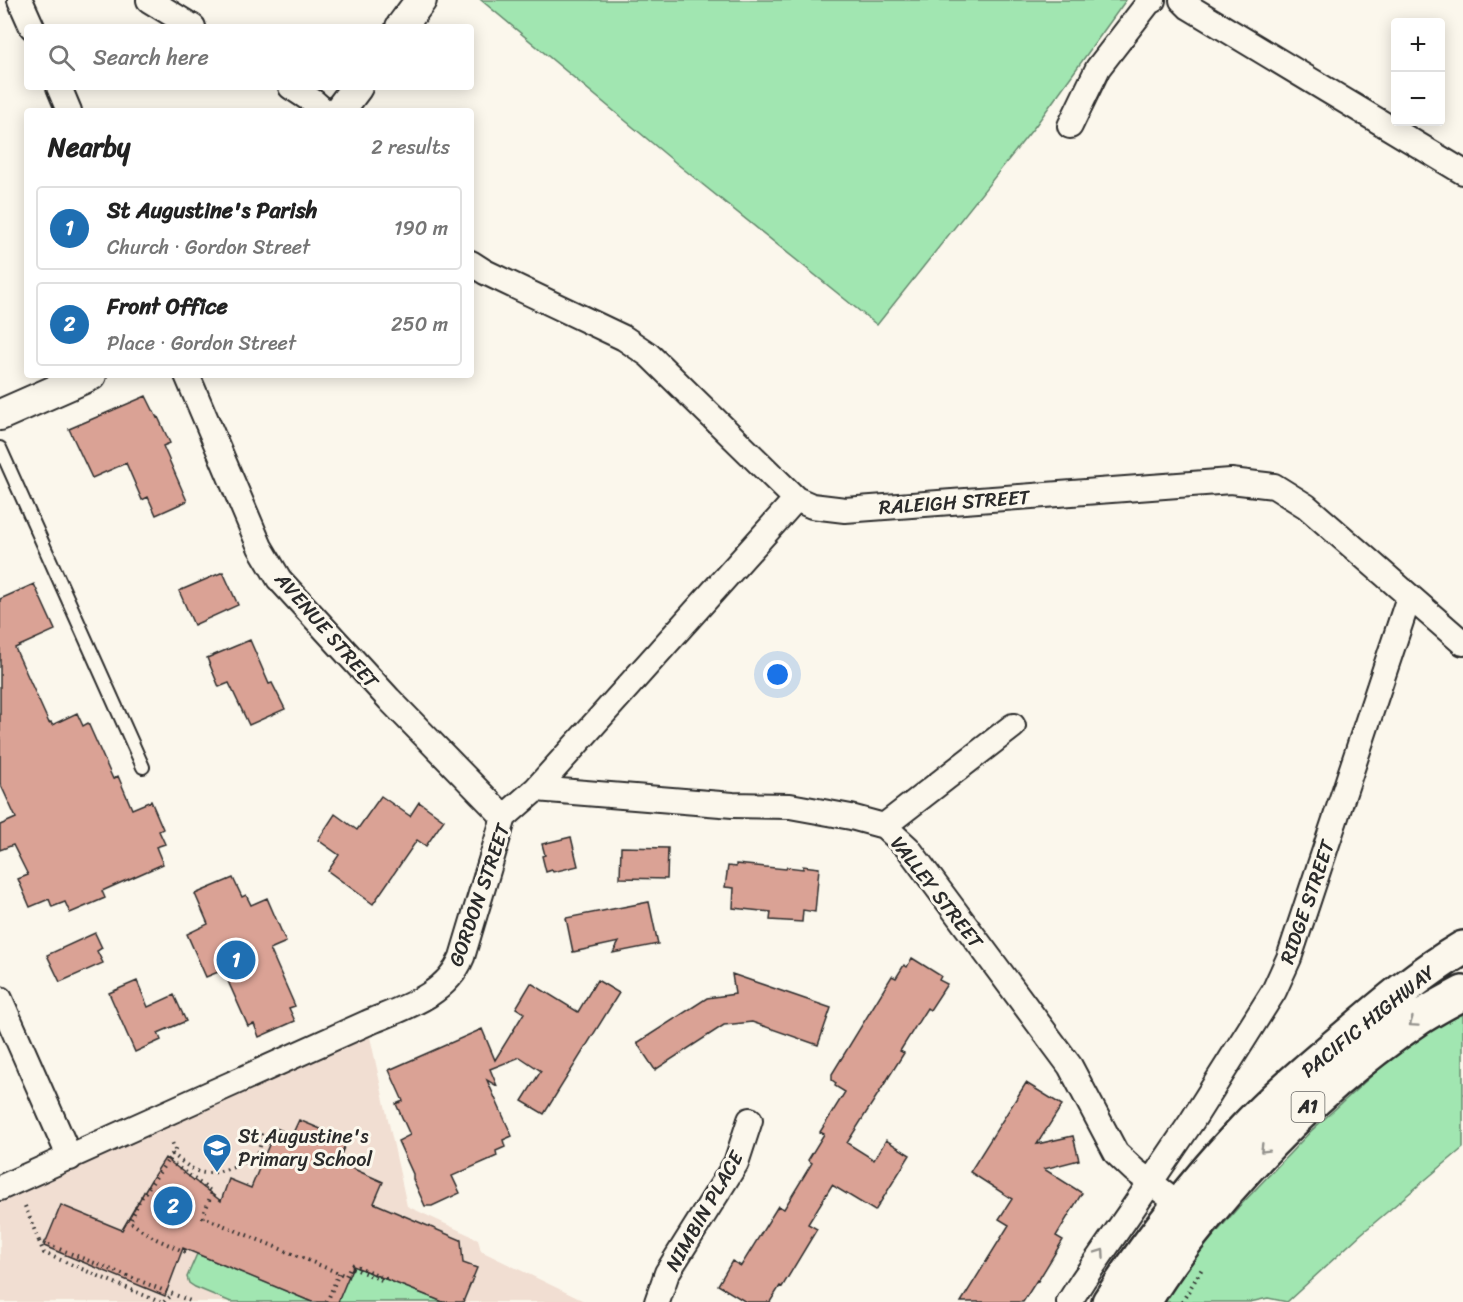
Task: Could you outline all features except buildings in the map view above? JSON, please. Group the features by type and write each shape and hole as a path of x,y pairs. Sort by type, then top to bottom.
{"highway":[{"name":"PACIFIC HIGHWAY","path":"1179,1204 1241,1133 1296,1079 1396,994 1463,948"},
{"name":"PACIFIC HIGHWAY","path":"1144,1302 1158,1278 1207,1214 1252,1162 1290,1124 1375,1050 1420,1017 1463,993"},
{"name":"A1","path":"1108,1302 1137,1258 1179,1204"}],"street":[{"path":"20,0 31,24"},
{"path":"149,0 188,24"},
{"path":"403,24 421,0"},
{"path":"1070,126 1098,68 1149,2 1153,0"},
{"path":"1182,0 1189,7 1463,172"},
{"path":"59,90 68,108"},
{"path":"296,90 321,108"},
{"path":"341,108 355,90"},
{"name":"RALEIGH STREET","path":"474,265 624,338 649,355 796,499 812,506 845,510 1231,481 1274,486 1306,506 1463,643"},
{"path":"0,415 84,378"},
{"name":"AVENUE STREET","path":"188,378 260,547 279,579 389,699 504,817"},
{"name":"GORDON STREET","path":"0,1188 407,1007 442,986 454,972 462,957 504,817 536,789 796,499"},
{"name":"RIDGE STREET","path":"1069,1302 1192,1121 1274,991 1289,958 1409,597"},
{"path":"884,826 1013,726"},
{"name":"VALLEY STREET","path":"536,789 733,805 790,806 851,817 884,826 908,848 1070,1066 1116,1153 1134,1170 1179,1204"},
{"path":"0,999 70,1158"},
{"name":"NIMBIN PLACE","path":"657,1302 667,1273 736,1163 750,1120"}],"lane":[{"path":"0,448 143,767"}],"path":[{"path":"172,1154 194,1169 205,1173 219,1171 240,1164 254,1156 261,1146 261,1133"},
{"path":"171,1140 175,1150 140,1200 130,1222 154,1238 185,1252"},
{"path":"168,1160 212,1192 203,1217 346,1276 350,1267 384,1281 385,1278 351,1265"},
{"path":"25,1206 44,1253 162,1302 173,1294"},
{"path":"39,1240 193,1302"},
{"path":"327,1302 339,1273"}],"shaded area":[{"name":"St Augustine's Primary School","path":"367,1023 407,1206 478,1239 481,1251 586,1302 0,1302 0,1188"}],"green space":[{"path":"481,0 1126,0 1036,125 877,325 676,163"},
{"path":"1463,1014 1463,1148 1361,1234 1287,1302 1268,1298 1250,1302 1159,1302 1236,1210 1311,1131 1413,1038"},
{"path":"197,1254 312,1302 231,1302 195,1287 189,1283 187,1277"},
{"path":"348,1264 443,1302 338,1302"}],"place":[{"name":"St Augustine's Parish","path":"236,960"},
{"name":"St Augustine's Primary School","path":"217,1174"},
{"name":"Front Office","path":"173,1206"}]}
